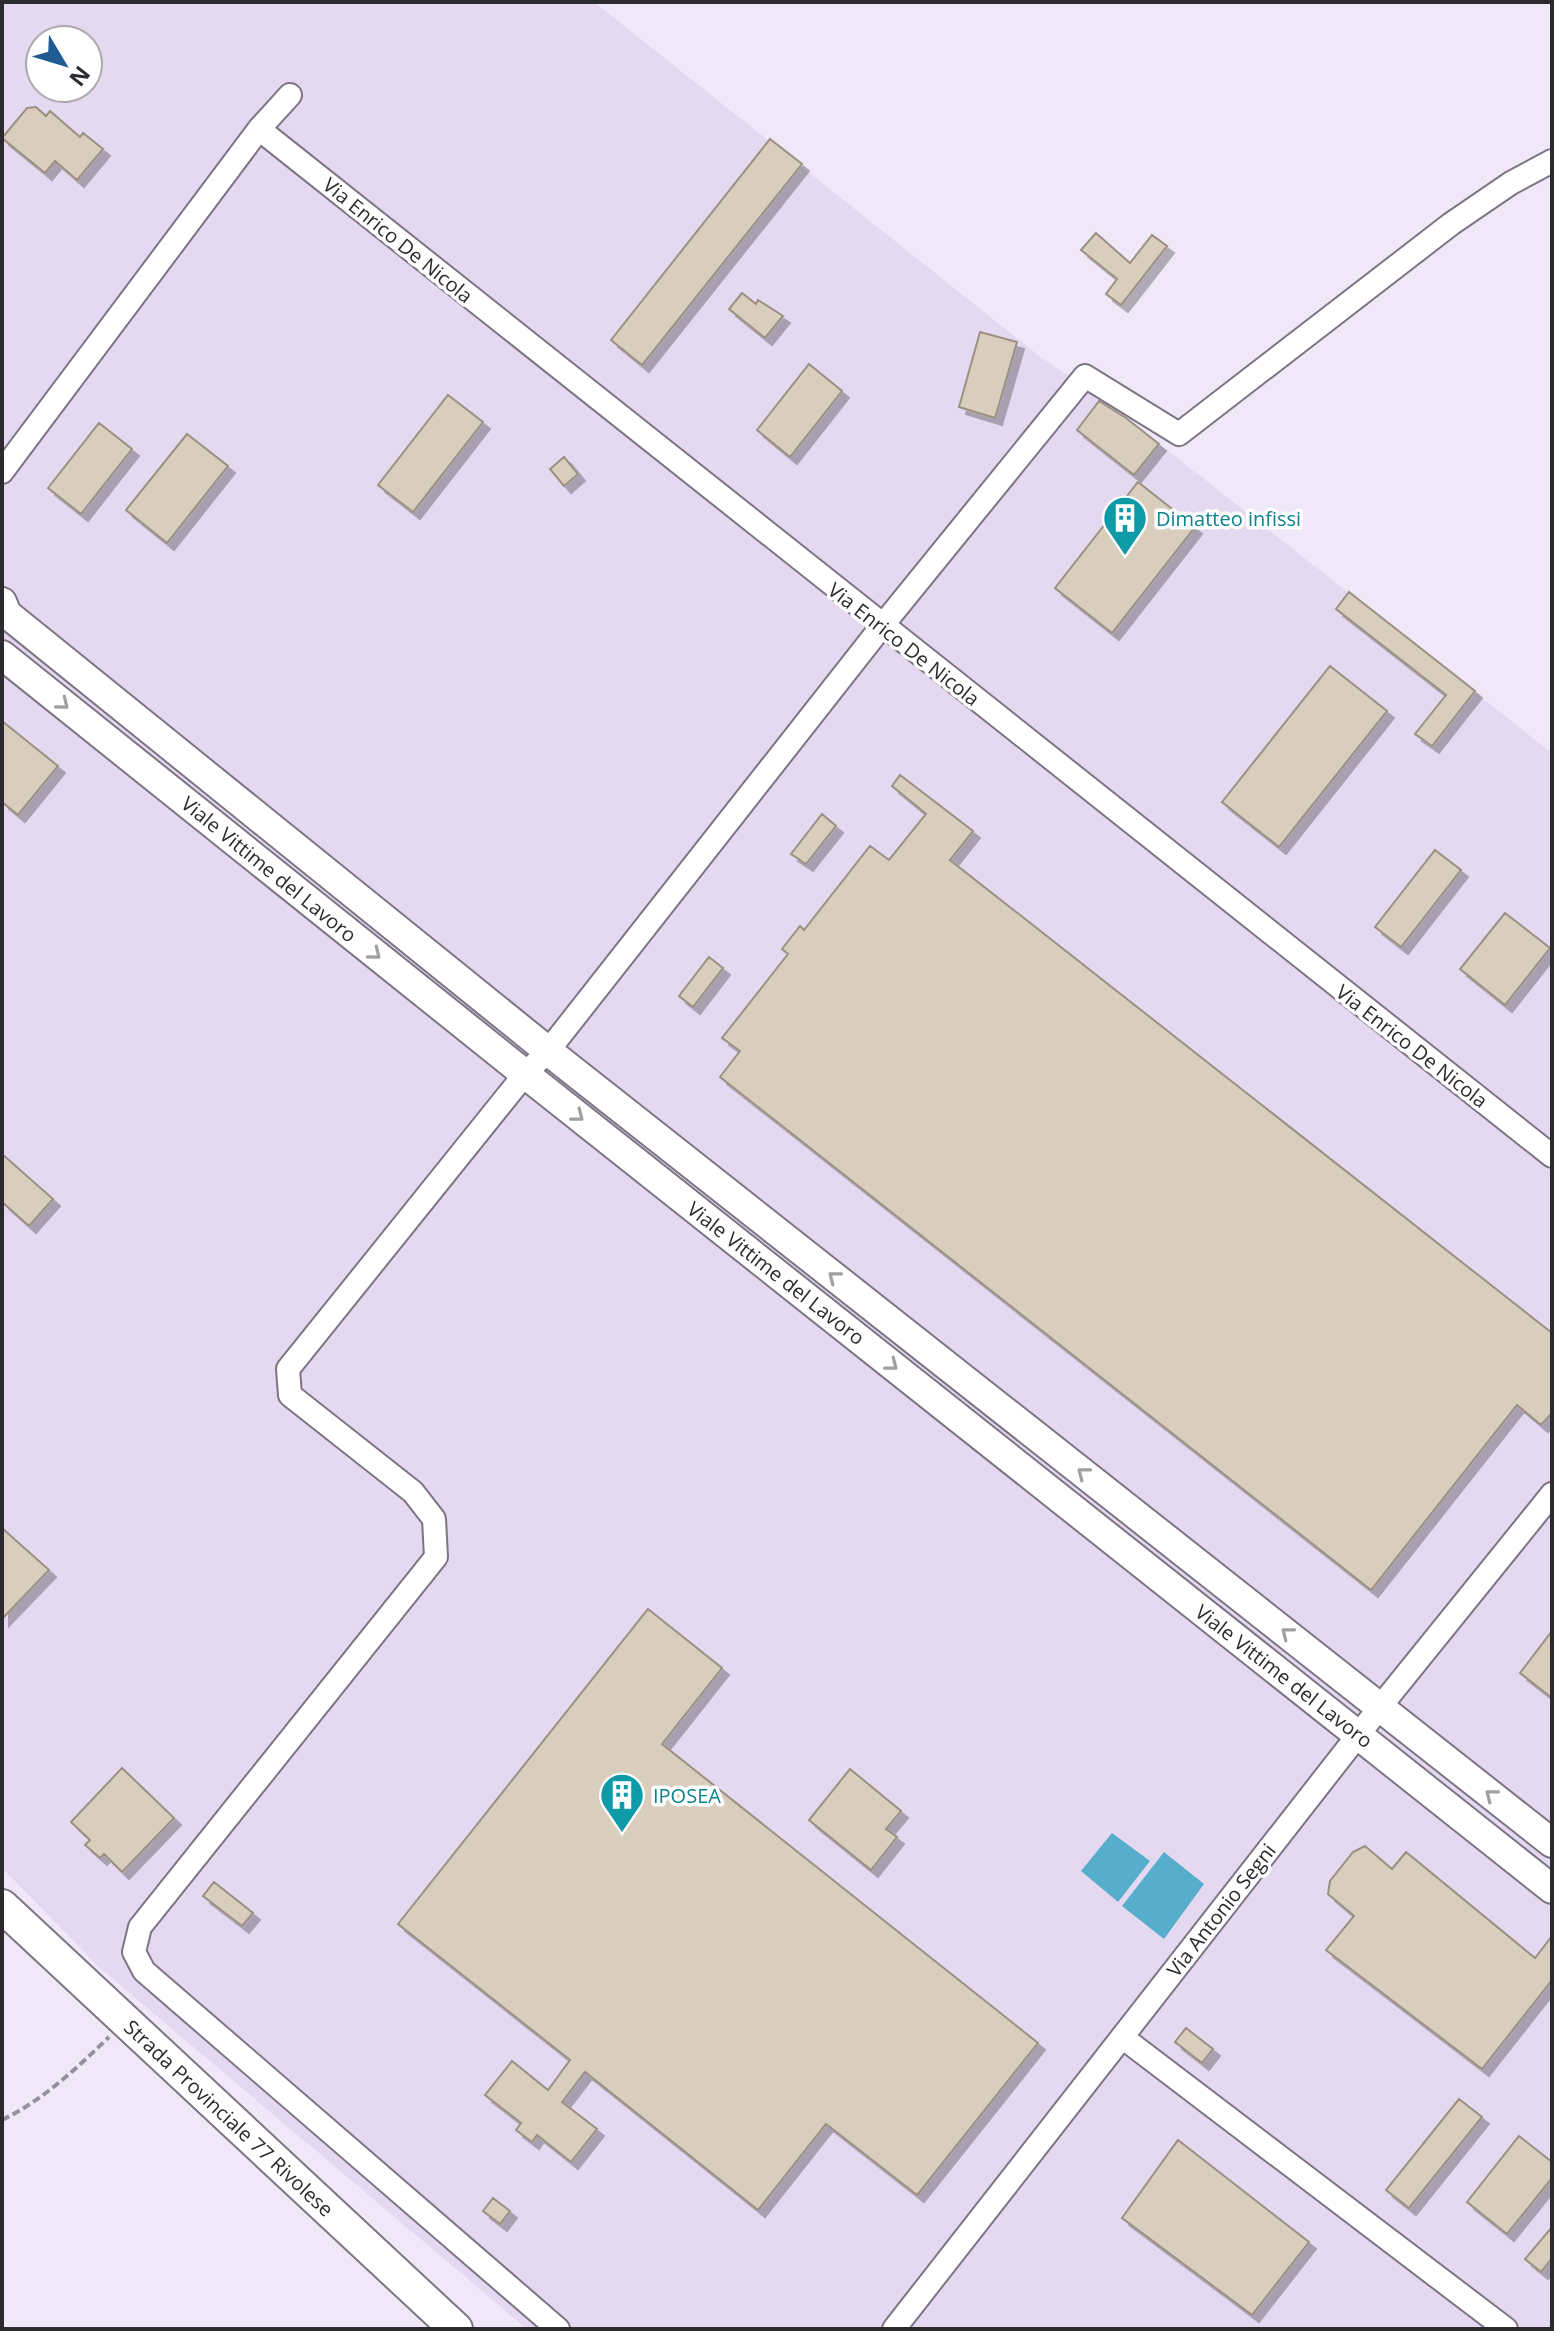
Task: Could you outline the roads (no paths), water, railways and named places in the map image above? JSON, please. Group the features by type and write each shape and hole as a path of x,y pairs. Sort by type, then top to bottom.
{"main road":[{"name":"Strada Provinciale 77 Rivolese","path":"2,1906 456,2329"}],"street":[{"path":"2,472 259,129 290,95"},
{"name":"Via Enrico De Nicola","path":"259,129 1552,1156"},
{"path":"558,2329 144,1971 134,1952 140,1927 436,1557 434,1519 413,1492 290,1395 288,1369 525,1074 548,1051 882,626 1085,376 1179,434 1451,224 1511,183 1552,161"},
{"name":"Viale Vittime del Lavoro","path":"4,608 548,1051 1552,1843"},
{"name":"Viale Vittime del Lavoro","path":"2,655 1552,1889"},
{"name":"Via Antonio Segni","path":"894,2329 1380,1707 1552,1494"},
{"path":"1122,2037 1506,2329"}],"water":[{"path":"1112,1833 1150,1861 1118,1902 1081,1871"},
{"path":"1164,1852 1204,1884 1164,1939 1122,1906"}],"place":[{"name":"Dimatteo infissi","path":"1125,557"},
{"name":"IPOSEA","path":"622,1834"}]}
